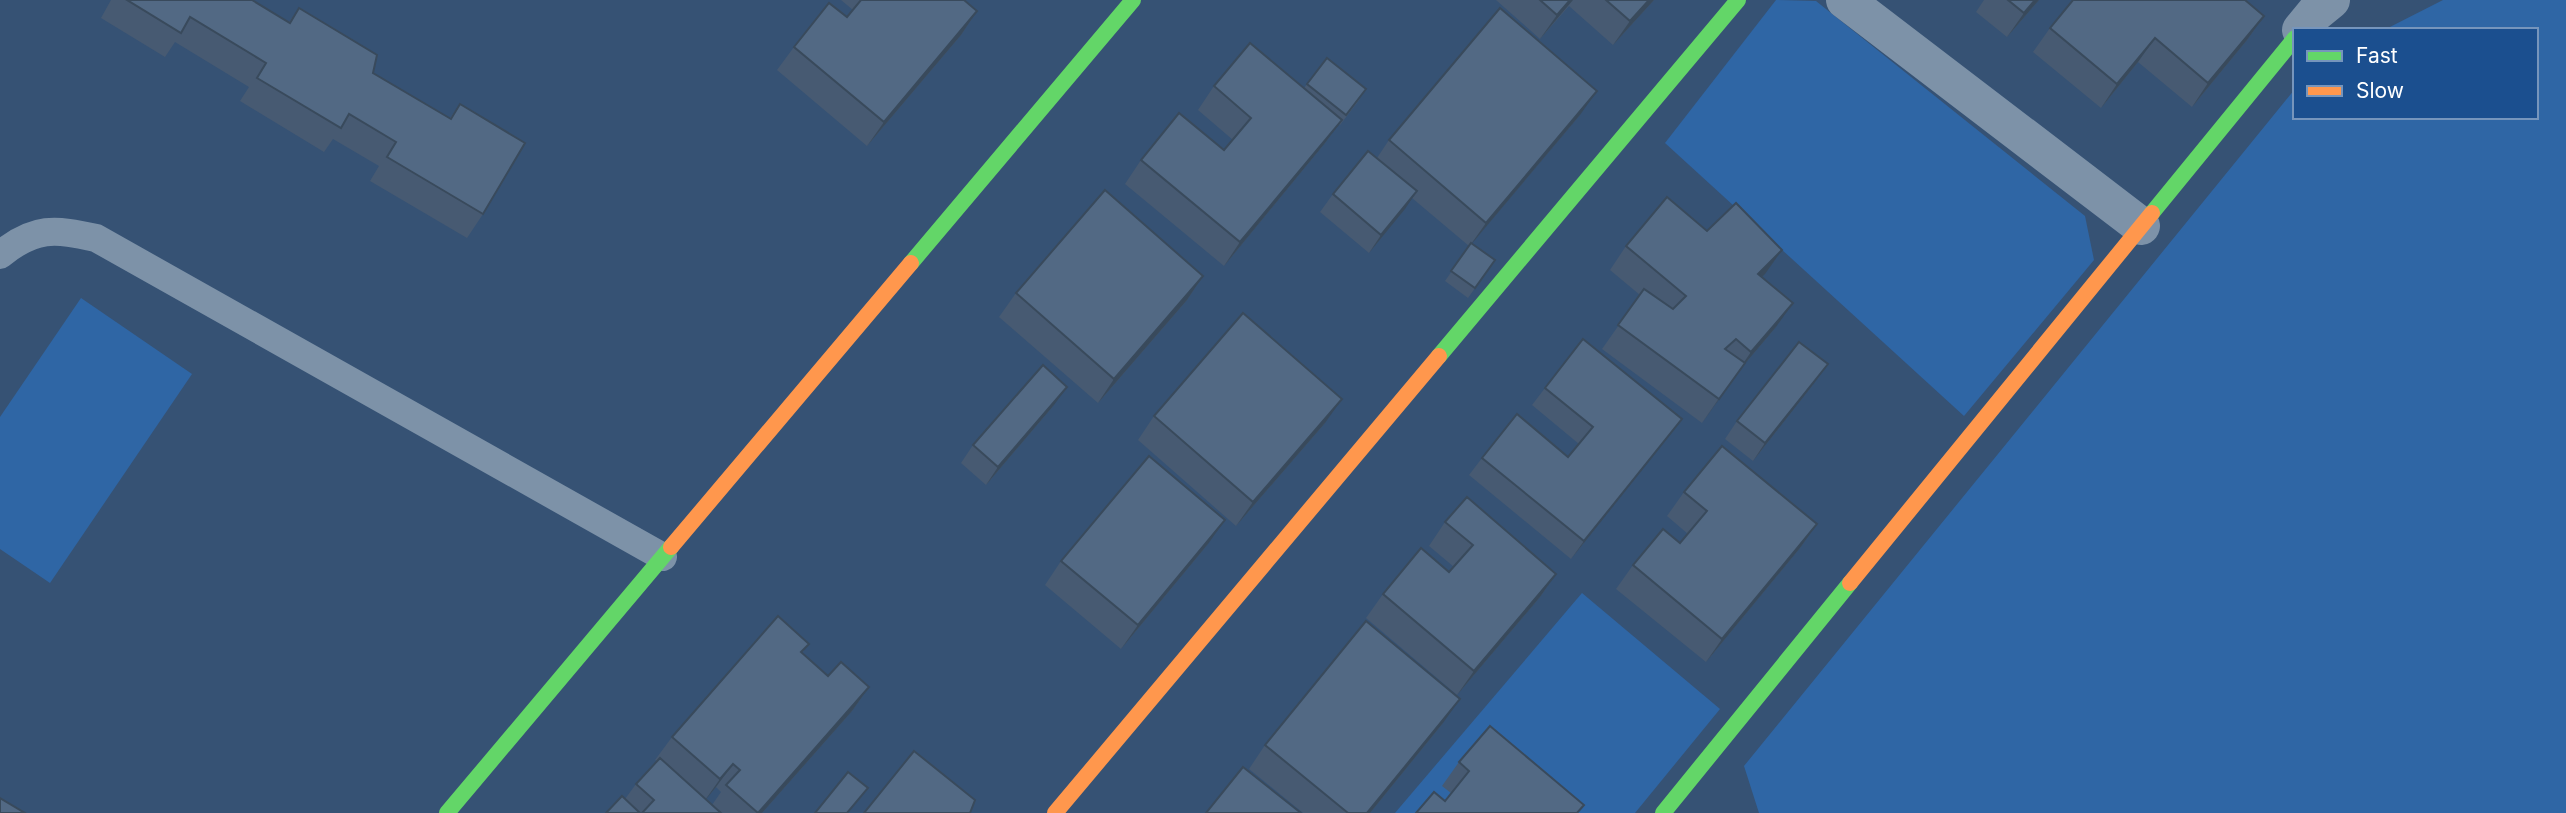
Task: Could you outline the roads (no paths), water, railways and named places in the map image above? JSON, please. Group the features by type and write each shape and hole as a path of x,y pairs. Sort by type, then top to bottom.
{"street":[{"path":"1055,813 1738,0"},
{"path":"1845,0 2141,226"},
{"path":"2303,28 2331,0"},
{"path":"447,813 663,557 1118,5"},
{"path":"1670,811 2293,40"}],"lane":[{"path":"0,255 12,244 40,232 63,231 96,238 663,557"}]}
